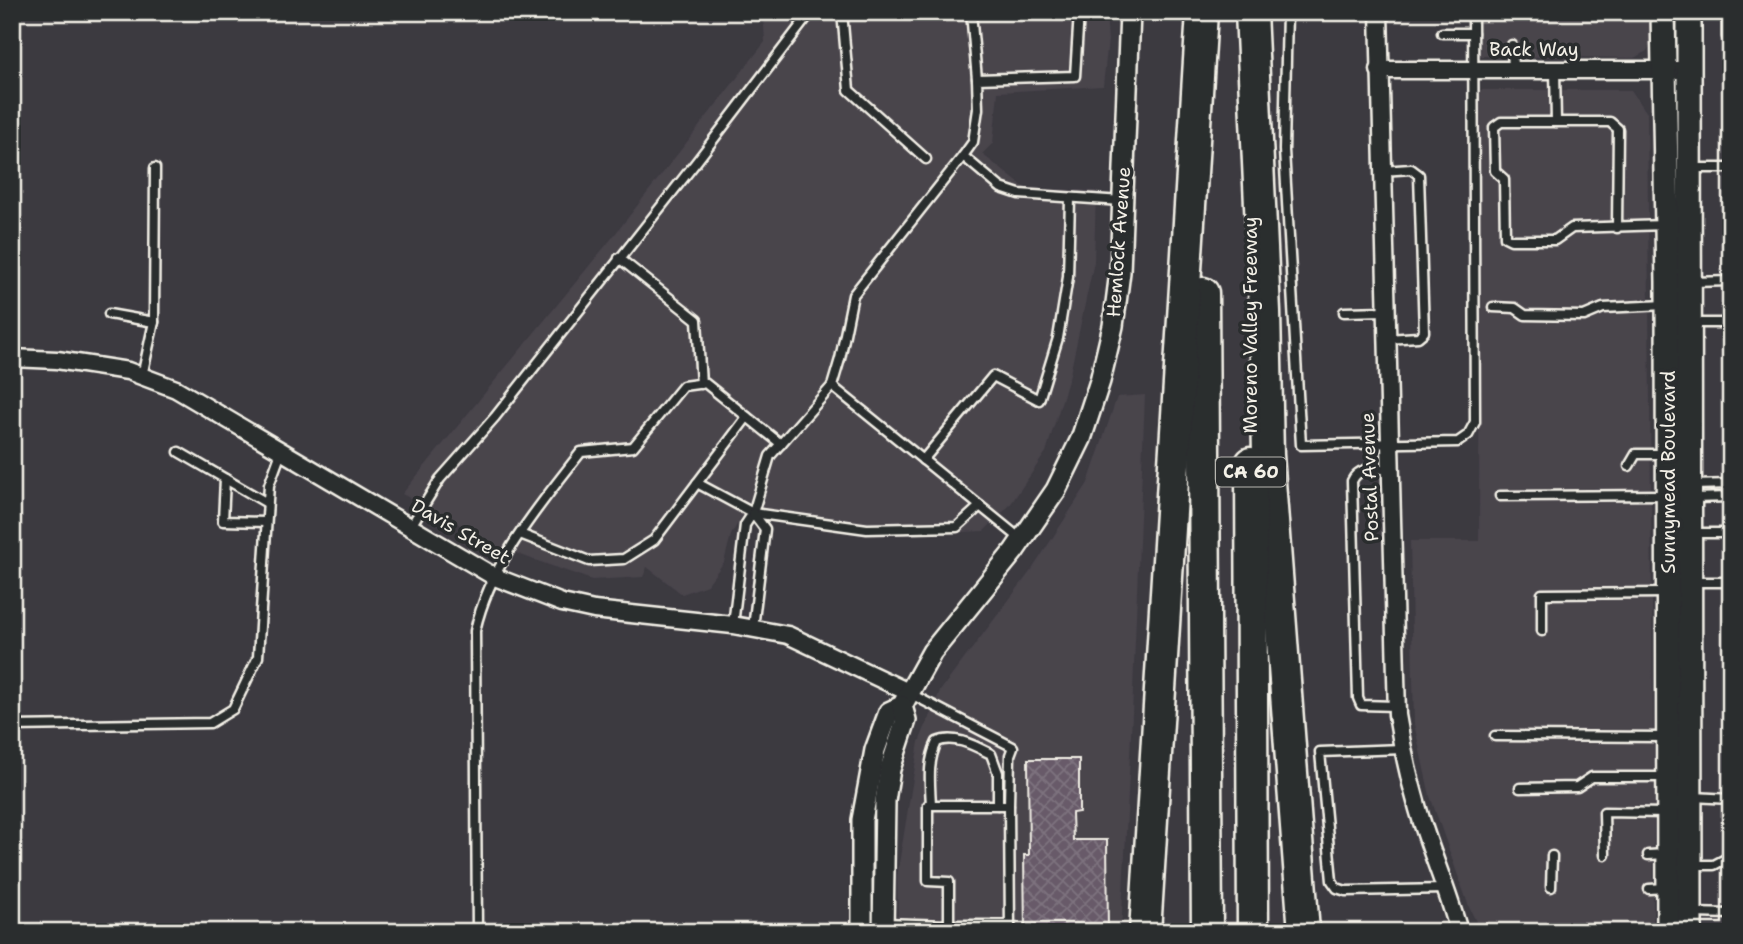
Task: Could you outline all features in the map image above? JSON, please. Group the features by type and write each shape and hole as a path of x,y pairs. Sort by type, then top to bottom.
{"highway":[{"path":"1145,932 1203,12"},
{"name":"CA 60","path":"1203,12 1207,932"},
{"path":"1251,12 1265,312 1268,455 1304,932"},
{"name":"Moreno Valley Freeway","path":"1251,12 1254,932"}],"main road":[{"name":"Sunnymead Boulevard","path":"1663,12 1678,225 1678,282 1668,454 1683,493 1690,533 1679,587 1690,797 1690,922"},
{"name":"Sunnymead Boulevard","path":"1678,225 1689,168 1689,12"},
{"name":"Sunnymead Boulevard","path":"1669,932 1659,888 1658,855 1669,813 1669,737 1683,493 1675,317"}],"street":[{"name":"Hemlock Avenue","path":"862,932 862,820 875,750 889,712 905,699 932,652 1022,540 1056,490 1081,439 1100,382 1113,326 1120,272 1130,12"},
{"name":"Postal Avenue","path":"1379,12 1396,706 1403,749 1419,811 1447,889 1459,932"},
{"name":"Back Way","path":"1379,70 1689,70"},
{"name":"Davis Street","path":"12,358 57,360 128,371 176,389 495,577 562,603 594,610 733,625 788,635 905,699"},
{"name":"Hemlock Avenue","path":"883,927 885,801 890,769 906,720 905,699"}],"lane":[{"path":"411,526 440,478 495,417 811,12"},
{"path":"842,12 849,90 926,159"},
{"path":"733,625 745,525 753,513 770,456 831,386 840,359 853,295 973,142 978,109 971,12"},
{"path":"977,79 1075,76 1079,12"},
{"path":"1287,12 1284,150 1301,445 1458,442 1468,435 1475,422 1473,12"},
{"path":"1719,12 1729,12 1727,37"},
{"path":"1442,33 1473,33"},
{"path":"1512,45 1513,70"},
{"path":"1555,70 1556,122"},
{"path":"1617,228 1618,129 1610,122 1502,122 1494,127 1495,171 1504,179 1505,237 1511,240 1555,240 1572,228 1617,228 1678,225"},
{"path":"962,156 1001,188 1019,194 1122,201"},
{"path":"142,376 154,322 155,168"},
{"path":"1689,168 1731,168"},
{"path":"1382,171 1411,169 1419,175 1424,332 1418,337 1387,339"},
{"path":"923,460 993,376 1039,400 1058,338 1066,290 1070,199"},
{"path":"619,258 697,320 701,384"},
{"path":"1678,282 1731,281"},
{"path":"1493,307 1515,308 1525,315 1584,316 1603,308 1731,323"},
{"path":"1344,312 1386,311"},
{"path":"109,314 154,322"},
{"path":"477,932 475,631 484,600 520,534 581,452 633,447 683,386 705,383 780,444"},
{"path":"831,386 1022,540"},
{"path":"520,534 589,561 624,559 654,540 747,417"},
{"path":"12,726 210,723 233,709 258,657 269,485 282,450"},
{"path":"179,452 267,503"},
{"path":"1629,466 1636,454 1668,454"},
{"path":"1390,469 1362,470 1356,473 1352,481 1358,698 1361,705 1396,706"},
{"path":"225,479 223,521 266,522"},
{"path":"697,483 753,513 867,529 957,527 980,506"},
{"path":"1683,493 1731,484"},
{"path":"1500,496 1683,493 1731,497"},
{"path":"753,513 765,529 753,628"},
{"path":"1690,533 1731,533"},
{"path":"1542,631 1542,594 1731,582"},
{"path":"883,927 1010,928 1009,805 1010,755 1013,747 905,699"},
{"path":"1495,736 1669,737"},
{"path":"931,805 929,774 932,753 937,742 946,738 977,746 991,754 998,773 998,805"},
{"path":"1403,749 1320,752 1332,881 1337,888 1346,891 1447,889"},
{"path":"1520,788 1577,787 1592,777 1669,777"},
{"path":"1690,797 1731,799"},
{"path":"949,928 949,882 928,881 928,805 1009,805"},
{"path":"1605,856 1604,813 1669,813"},
{"path":"1551,887 1552,856"},
{"path":"1690,865 1714,865 1731,856"},
{"path":"1690,922 1731,914"}],"shaded area":[{"path":"763,12 1106,12 1108,40 1103,86 998,92 993,143 982,154 1025,188 1096,191 1094,262 1070,374 1046,452 1010,505 984,531 899,535 771,522 742,516 731,535 724,562 707,585 682,594 647,567 643,577 592,580 529,558 487,542 447,517 402,494 612,238 765,42"},
{"path":"1480,12 1652,12 1652,40 1647,51 1634,58 1480,56"},
{"path":"1480,90 1631,90 1647,113 1653,932 1481,932 1469,907 1430,796 1414,724 1410,541 1479,541"},
{"path":"1145,395 1121,932 898,932 897,876 919,742 940,691 1033,568 1088,483 1117,397"}],"building":[{"path":"1028,759 1079,759 1079,812 1072,813 1073,840 1107,840 1108,932 1025,932 1024,855 1029,855"}]}
